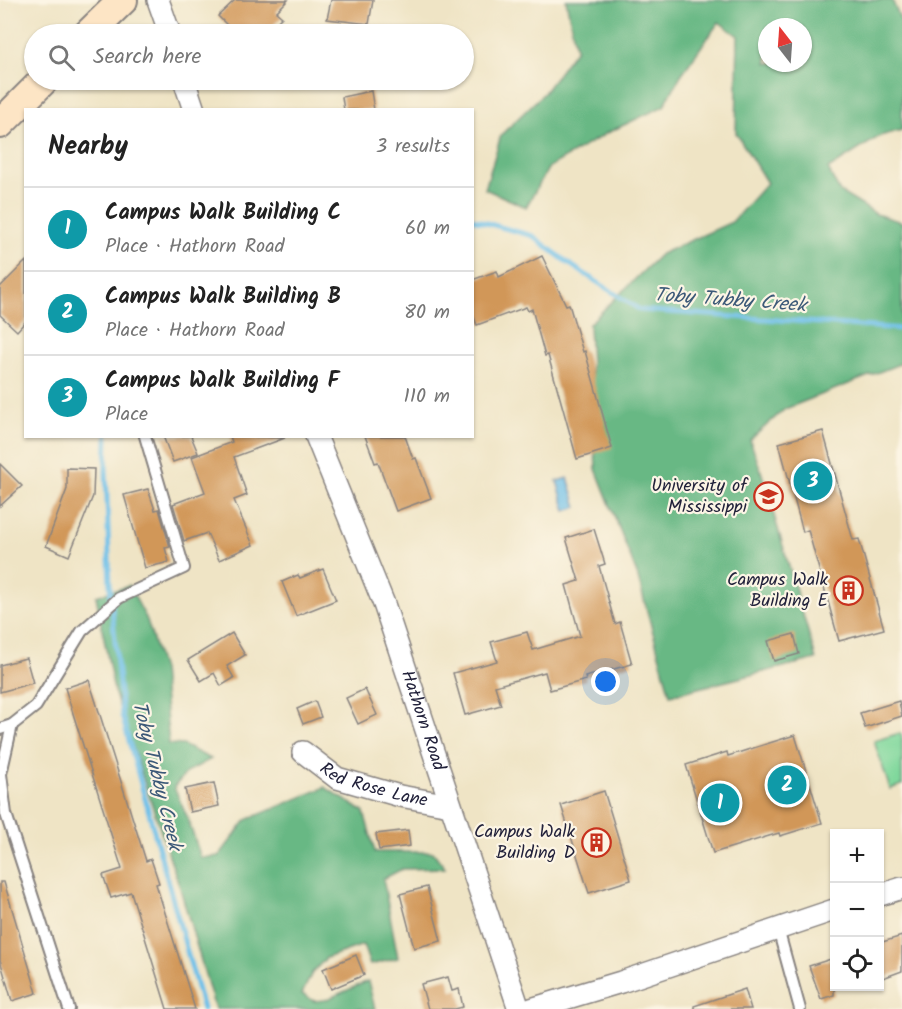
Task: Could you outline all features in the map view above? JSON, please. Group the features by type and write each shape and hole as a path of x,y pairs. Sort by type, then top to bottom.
{"main road":[{"path":"98,24 123,0"},
{"path":"0,124 34,90"}],"street":[{"path":"158,0 166,24"},
{"path":"187,90 193,108"},
{"name":"Hathorn Road","path":"317,438 384,604 519,1009"},
{"name":"Red Rose Lane","path":"303,752 337,778 400,796 450,805"},
{"path":"884,894 902,888"},
{"path":"531,1009 621,982 830,911"}],"lane":[{"path":"0,729 12,725 36,706 82,631 119,598 184,568 146,438"},
{"path":"12,725 1,774 6,814 69,1009"},
{"path":"778,929 800,1009"}],"green space":[{"path":"566,0 892,0 902,23 902,130 880,136 828,169 840,192 876,214 902,222 902,363 785,409 750,440 816,659 670,695 637,574 596,469 589,324 661,254 732,222 767,183 736,133 738,36 719,22 681,75 664,106 607,133 549,167 526,207 485,189 501,135 544,93 576,49"},
{"path":"129,586 147,620 162,670 169,744 183,745 211,759 187,772 174,787 201,858 219,856 246,820 325,787 364,812 375,852 433,852 445,868 402,869 383,879 398,958 370,965 363,945 326,958 312,973 302,994 314,1001 325,1000 368,981 375,1009 215,1009 180,888 114,691 96,596"},
{"path":"900,733 902,738 902,785 890,789 874,741"}],"water":[{"path":"568,478 577,507 566,511 557,481"}],"building":[{"path":"235,0 288,0 276,12 282,17 275,24 226,24 218,16"},
{"path":"331,0 373,0 369,24 327,19"},
{"path":"371,91 374,108 344,108 342,97"},
{"path":"542,256 566,305 569,304 583,352 585,351 612,448 577,459 548,355 545,356 532,309 528,311 526,307 477,325 474,317 474,279 497,271 499,277"},
{"path":"24,263 24,323 17,331 0,315 0,287"},
{"path":"823,431 853,540 859,539 884,629 839,641 808,530 803,532 779,443"},
{"path":"164,438 192,438 198,453 173,462"},
{"path":"231,438 285,438 234,457 247,495 234,500 253,545 219,560 207,533 184,541 173,504 205,492 192,457 232,442"},
{"path":"366,438 406,438 431,498 396,511 378,462 375,463"},
{"path":"0,464 22,486 0,506"},
{"path":"67,468 94,469 93,496 69,556 46,546 67,489"},
{"path":"148,489 155,510 159,509 170,547 165,548 169,562 145,568 124,495"},
{"path":"594,529 605,564 599,566 615,624 620,622 632,664 585,677 586,680 550,690 545,672 495,686 501,705 465,715 453,673 497,661 491,642 527,632 533,650 580,636 566,585 579,581 566,538"},
{"path":"323,569 336,600 296,616 282,582 298,575 300,578"},
{"path":"232,633 245,655 227,666 234,678 221,686 214,673 201,681 188,660"},
{"path":"794,634 799,654 774,661 768,641"},
{"path":"26,658 33,683 0,692 0,665"},
{"path":"89,680 146,861 151,859 159,883 156,884 195,1009 167,1009 131,892 111,898 103,875 122,869 65,688"},
{"path":"365,689 377,715 358,724 346,698"},
{"path":"315,701 321,717 303,724 297,709"},
{"path":"899,701 902,716 865,728 860,713"},
{"path":"795,735 822,823 713,853 686,765 727,752 728,756"},
{"path":"214,783 219,806 190,812 185,789"},
{"name":"Campus Walk Building D","path":"604,791 631,880 589,893 561,805"},
{"path":"408,830 410,846 379,850 376,834"},
{"path":"0,882 4,882 37,993 12,1001 0,960"},
{"path":"427,887 441,941 414,948 400,894"},
{"path":"902,936 902,971 884,978 884,941"},
{"path":"356,955 364,975 331,989 323,969"},
{"path":"830,959 830,991 834,991 834,995 821,999 809,966"},
{"path":"448,977 452,991 459,989 463,1007 428,1009 421,984"},
{"path":"745,989 751,1009 694,1009 694,1006"}],"waterway":[{"name":"Toby Tubby Creek","path":"474,220 533,236 568,263 640,310 902,329"},
{"name":"Toby Tubby Creek","path":"107,438 110,587 122,715 203,1009"}],"place":[{"name":"Campus Walk Building F","path":"813,481"},
{"name":"University of Mississippi","path":"768,496"},
{"name":"Campus Walk Building E","path":"849,590"},
{"name":"Campus Walk Building B","path":"787,785"},
{"name":"Campus Walk Building C","path":"720,803"},
{"name":"Campus Walk Building D","path":"596,842"}]}
